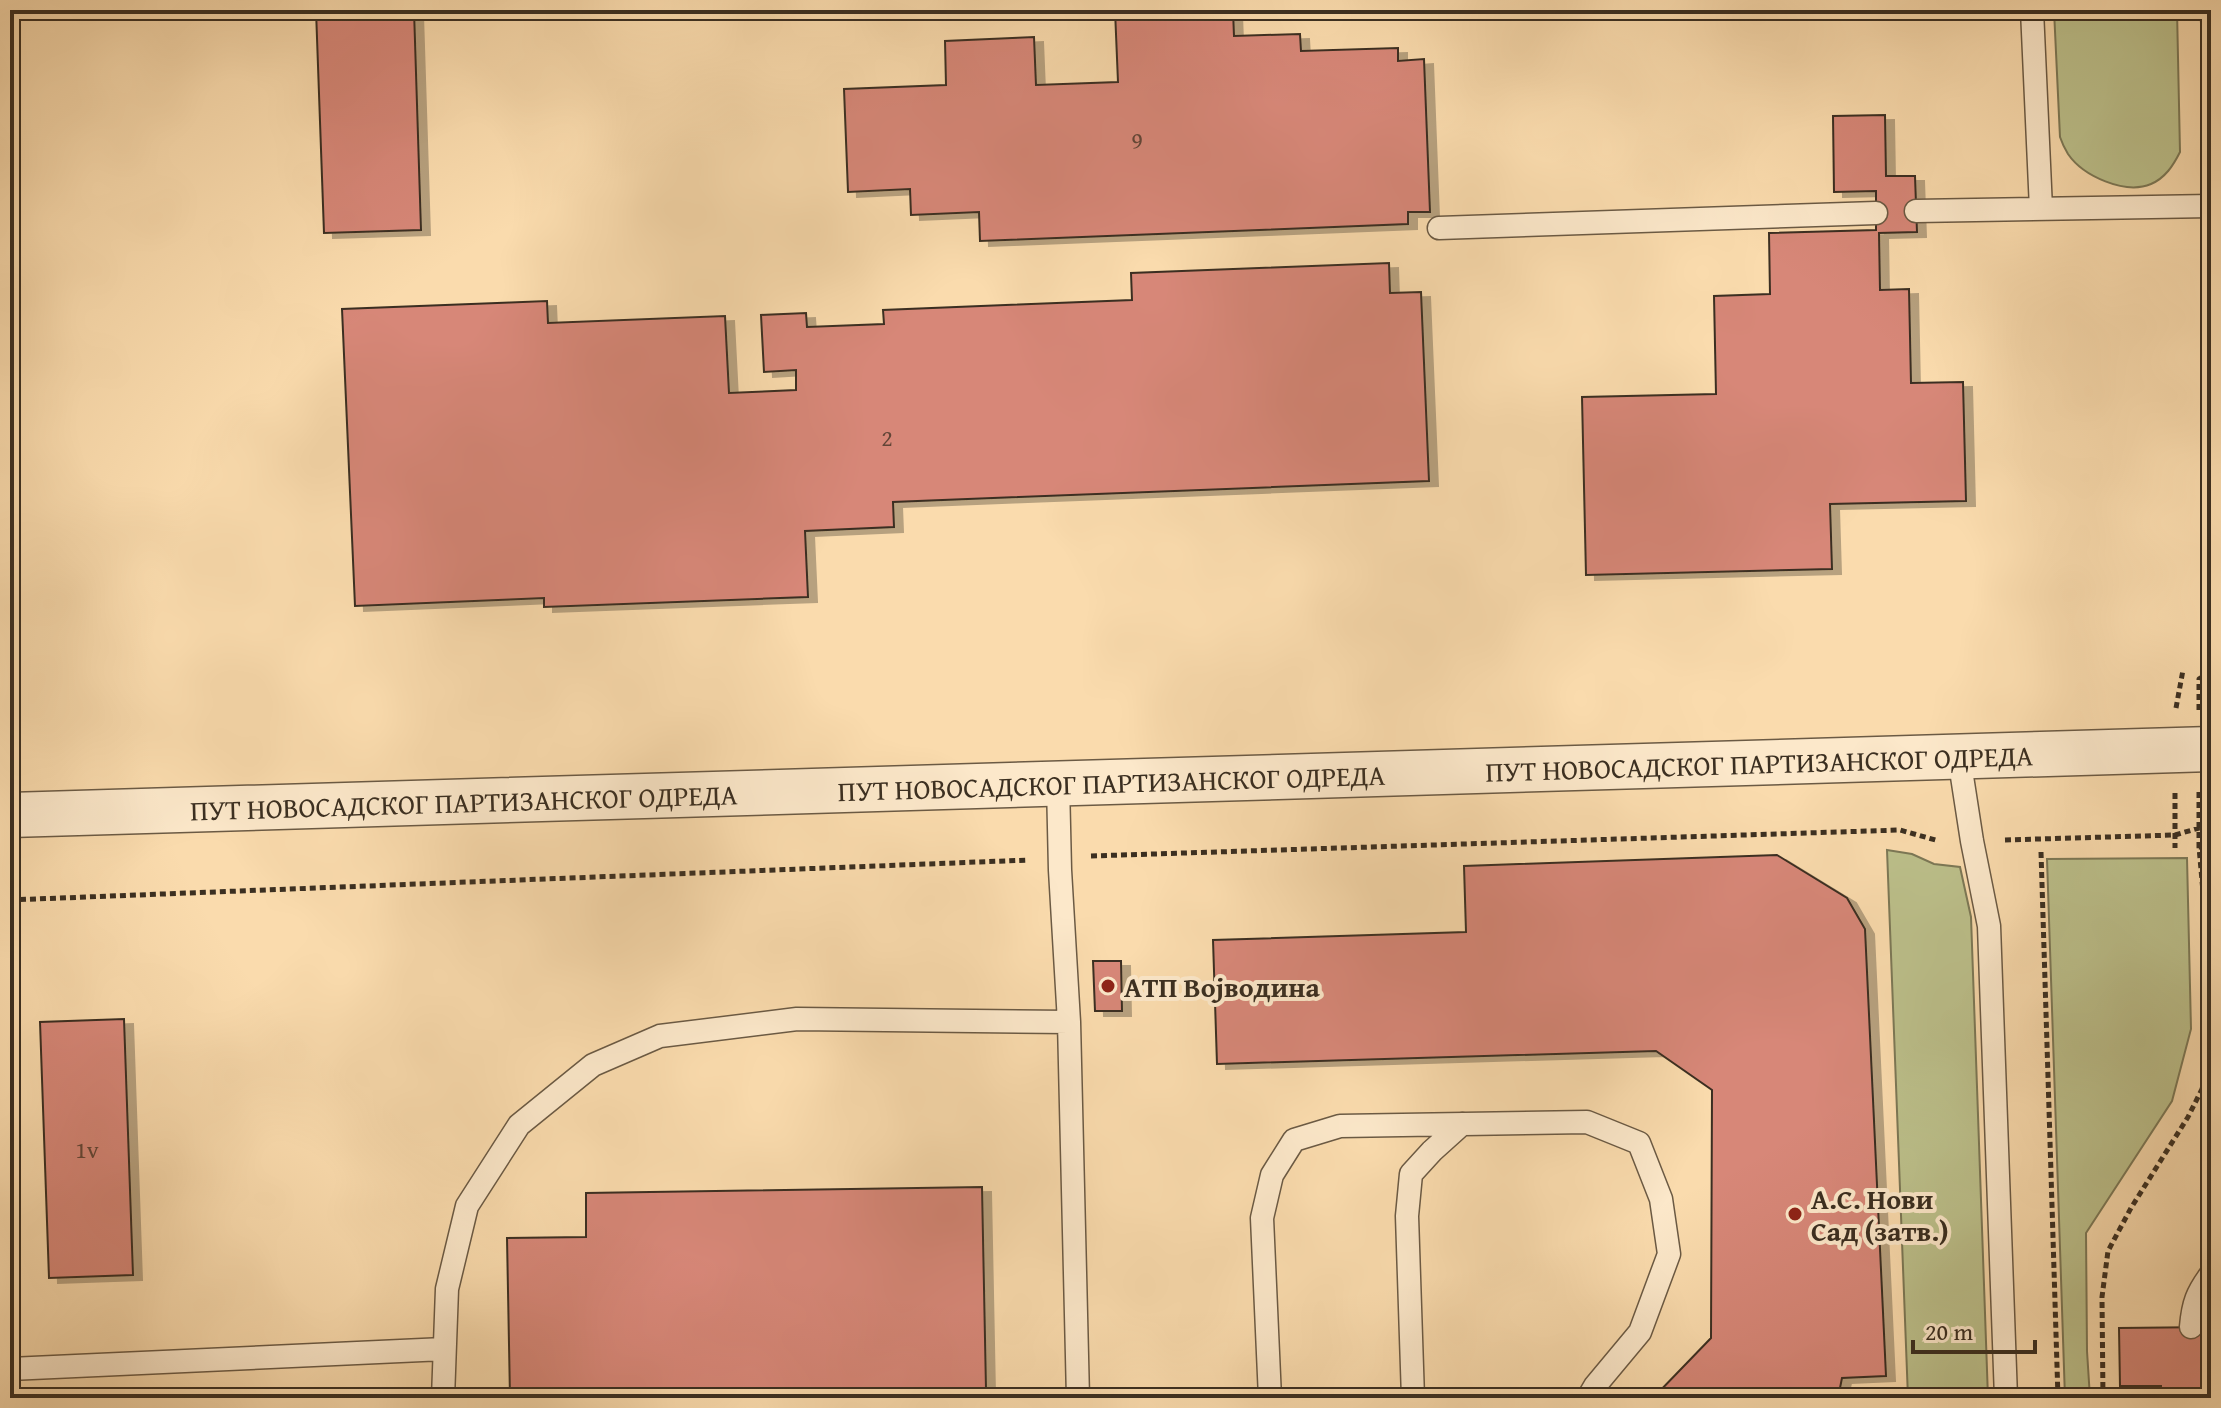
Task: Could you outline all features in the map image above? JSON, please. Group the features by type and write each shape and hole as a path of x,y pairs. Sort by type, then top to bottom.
{"street":[{"name":"ПУТ НОВОСАДСКОГ ПАРТИЗАНСКОГ ОДРЕДА","path":"10,815 1959,757 2195,738"}],"lane":[{"path":"2032,10 2041,209"},
{"path":"1916,211 2210,206"},
{"path":"1439,228 1876,213"},
{"path":"1959,757 1989,926 2006,1398"},
{"path":"1058,784 1069,1022 1078,1398"},
{"path":"443,1398 447,1289 467,1206 519,1125 593,1065 660,1036 797,1019 1069,1022"},
{"path":"1270,1398 1262,1218 1272,1175 1294,1140 1340,1126 1587,1122 1639,1143 1661,1199 1669,1254 1640,1332 1588,1398"},
{"path":"1413,1398 1407,1216 1411,1174 1462,1124"},
{"path":"2191,1327 2193,1303 2211,1274"},
{"path":"10,1369 444,1349"}],"path":[{"path":"2202,10 2211,260"},
{"path":"2183,670 2195,738"},
{"path":"2211,672 2199,679 2195,738 2199,847 2211,982"},
{"path":"2175,793 2175,848"},
{"path":"10,900 1000,863 1060,857 1900,830 1942,842 2175,835 2211,828"},
{"path":"2199,847 2211,848"},
{"path":"2041,852 2058,1398"},
{"path":"2103,1398 2102,1297 2108,1251 2202,1089 2211,1036"}],"green space":[{"path":"2054,10 2177,10 2180,152 2168,171 2151,184 2129,187 2105,181 2084,170 2068,154 2060,137"},
{"path":"1887,850 1912,854 1934,864 1960,867 1971,917 1988,1398 1908,1398"},
{"path":"2187,858 2191,1029 2172,1101 2086,1233 2090,1398 2065,1398 2047,859"}],"building":[{"path":"316,10 414,10 421,230 324,233"},
{"path":"1115,10 1233,10 1234,36 1300,34 1301,51 1398,48 1398,61 1424,59 1430,212 1408,212 1408,224 980,241 979,212 911,215 910,189 848,192 844,89 946,85 945,41 1034,37 1036,85 1118,82"},
{"path":"1885,115 1886,176 1915,176 1917,232 1879,233 1880,290 1909,289 1911,383 1963,382 1966,501 1830,504 1832,569 1586,575 1582,397 1716,394 1714,296 1770,294 1769,233 1876,230 1876,191 1834,192 1833,116"},
{"path":"1389,263 1390,293 1421,292 1429,481 893,502 894,527 805,531 808,597 544,607 544,598 355,606 342,309 547,301 548,323 725,316 729,393 796,390 796,370 764,372 761,315 806,313 807,327 884,324 883,310 1132,300 1131,273"},
{"name":"А.С. Нови Сад (затв.)","path":"1777,855 1847,898 1865,929 1886,1376 1842,1378 1838,1398 1653,1398 1711,1338 1712,1090 1656,1051 1217,1064 1213,940 1466,932 1464,866"},
{"name":"АТП Војводина","path":"1093,961 1121,961 1122,1011 1095,1011"},
{"path":"124,1019 133,1275 49,1278 40,1022"},
{"path":"982,1187 986,1389 510,1397 507,1238 586,1237 586,1193"},
{"path":"2211,1327 2211,1398 2161,1398 2161,1386 2120,1386 2119,1328"}],"place":[{"name":"АТП Војводина","path":"1108,986"},
{"name":"А.С. Нови Сад (затв.)","path":"1795,1214"}]}
